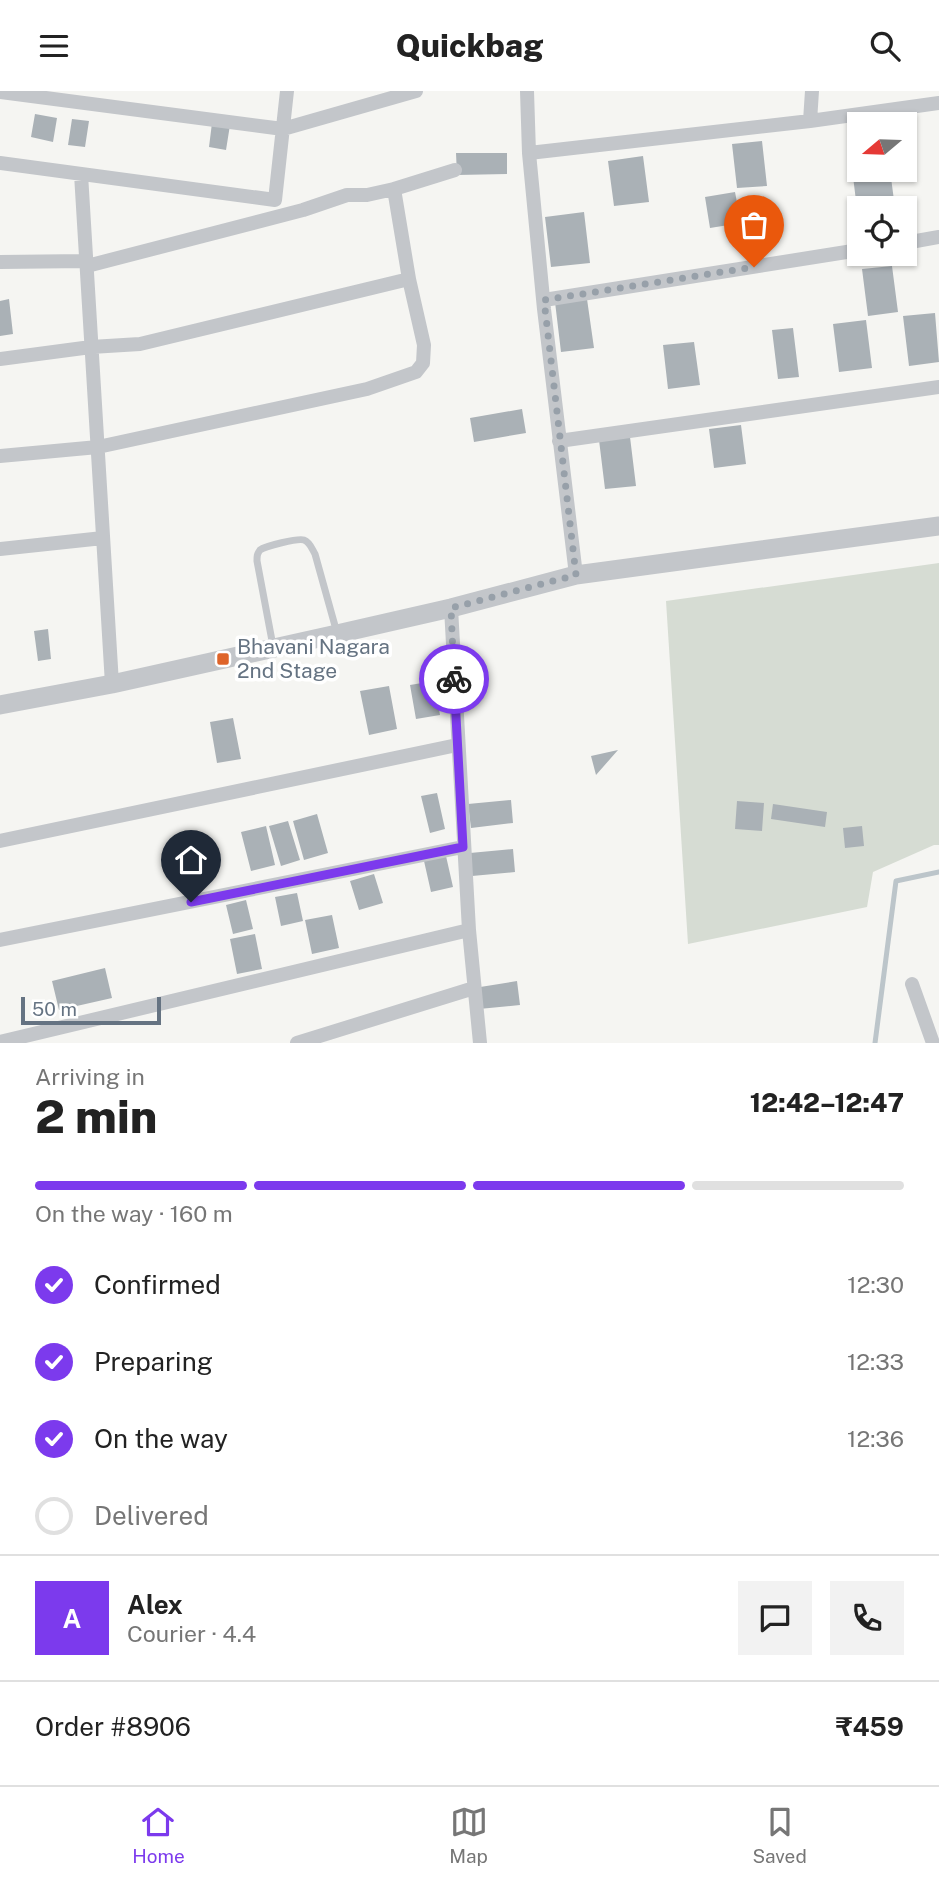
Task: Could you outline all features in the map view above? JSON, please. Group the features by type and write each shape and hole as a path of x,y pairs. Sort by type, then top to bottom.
{"street":[{"path":"0,163 275,200 287,91"},
{"path":"0,92 283,128 416,91"},
{"path":"527,91 528,153 576,575"},
{"path":"810,121 812,91"},
{"path":"528,153 810,121 939,103"},
{"path":"0,263 86,263 303,210 347,195 367,195 394,189 455,170"},
{"path":"81,174 112,684"},
{"path":"0,456 98,447 367,389 416,372 423,363 424,345 408,279 394,189"},
{"path":"917,241 939,237"},
{"path":"544,300 847,252"},
{"path":"0,359 92,347 140,344 408,279"},
{"path":"559,441 939,387"},
{"path":"0,705 112,684 337,634 576,575 939,527"},
{"path":"0,549 103,538"},
{"path":"451,608 468,930 480,1043"},
{"path":"0,841 457,745"},
{"path":"0,940 463,847"},
{"path":"0,1042 468,930"},
{"path":"912,984 933,1043"},
{"path":"297,1043 474,988"}],"lane":[{"path":"273,648 257,561 258,553 262,549 297,540 305,540 314,554 337,634"}],"shaded area":[{"path":"939,563 939,845 873,872 867,907 688,944 666,601"}],"building":[{"path":"35,114 57,118 53,142 31,137"},
{"path":"72,119 89,121 85,147 68,145"},
{"path":"212,123 230,125 226,150 209,147"},
{"path":"762,141 767,186 737,188 732,144"},
{"path":"456,153 507,153 507,174 457,175"},
{"path":"643,156 649,202 614,206 608,161"},
{"path":"854,182 892,182 893,196 855,196"},
{"path":"735,192 741,223 710,228 705,197"},
{"path":"584,212 590,263 551,267 545,217"},
{"path":"892,266 898,312 868,316 862,269"},
{"path":"9,299 13,334 0,336 0,301"},
{"path":"587,299 594,348 561,352 555,302"},
{"path":"935,313 939,362 909,366 903,316"},
{"path":"866,320 872,368 839,372 833,324"},
{"path":"793,328 799,377 778,379 772,330"},
{"path":"694,342 700,385 668,389 663,345"},
{"path":"522,409 526,433 474,442 470,418"},
{"path":"741,425 746,464 714,468 709,429"},
{"path":"630,437 636,486 605,489 599,440"},
{"path":"48,629 51,659 38,661 34,631"},
{"path":"434,681 440,715 416,719 410,685"},
{"path":"389,686 397,729 369,735 360,691"},
{"path":"233,718 241,759 217,763 210,722"},
{"path":"618,750 596,775 591,756"},
{"path":"437,793 445,829 430,833 421,796"},
{"path":"511,800 513,823 471,828 468,804"},
{"path":"737,801 764,803 762,831 735,829"},
{"path":"773,804 827,812 825,827 771,819"},
{"path":"317,814 328,853 304,860 293,821"},
{"path":"288,821 300,860 281,866 269,826"},
{"path":"266,826 275,865 251,871 241,832"},
{"path":"862,826 864,846 845,848 843,828"},
{"path":"513,849 515,872 472,876 470,853"},
{"path":"446,856 453,887 431,892 424,861"},
{"path":"374,874 383,903 359,910 350,881"},
{"path":"297,893 303,921 281,926 275,897"},
{"path":"246,900 253,929 233,934 226,905"},
{"path":"332,915 339,948 312,954 305,920"},
{"path":"255,934 262,969 237,974 230,939"},
{"path":"105,968 112,998 59,1010 52,981"},
{"path":"517,981 520,1005 479,1009 474,988"}],"waterway":[{"path":"875,1043 896,881 939,872"}],"way so far":[{"path":"454,679 451,608 576,575 544,300 754,267"}],"place":[{"name":"Bhavani Nagara 2nd Stage","path":"223,659"}],"route":[{"path":"191,902 463,847 454,679"}]}
